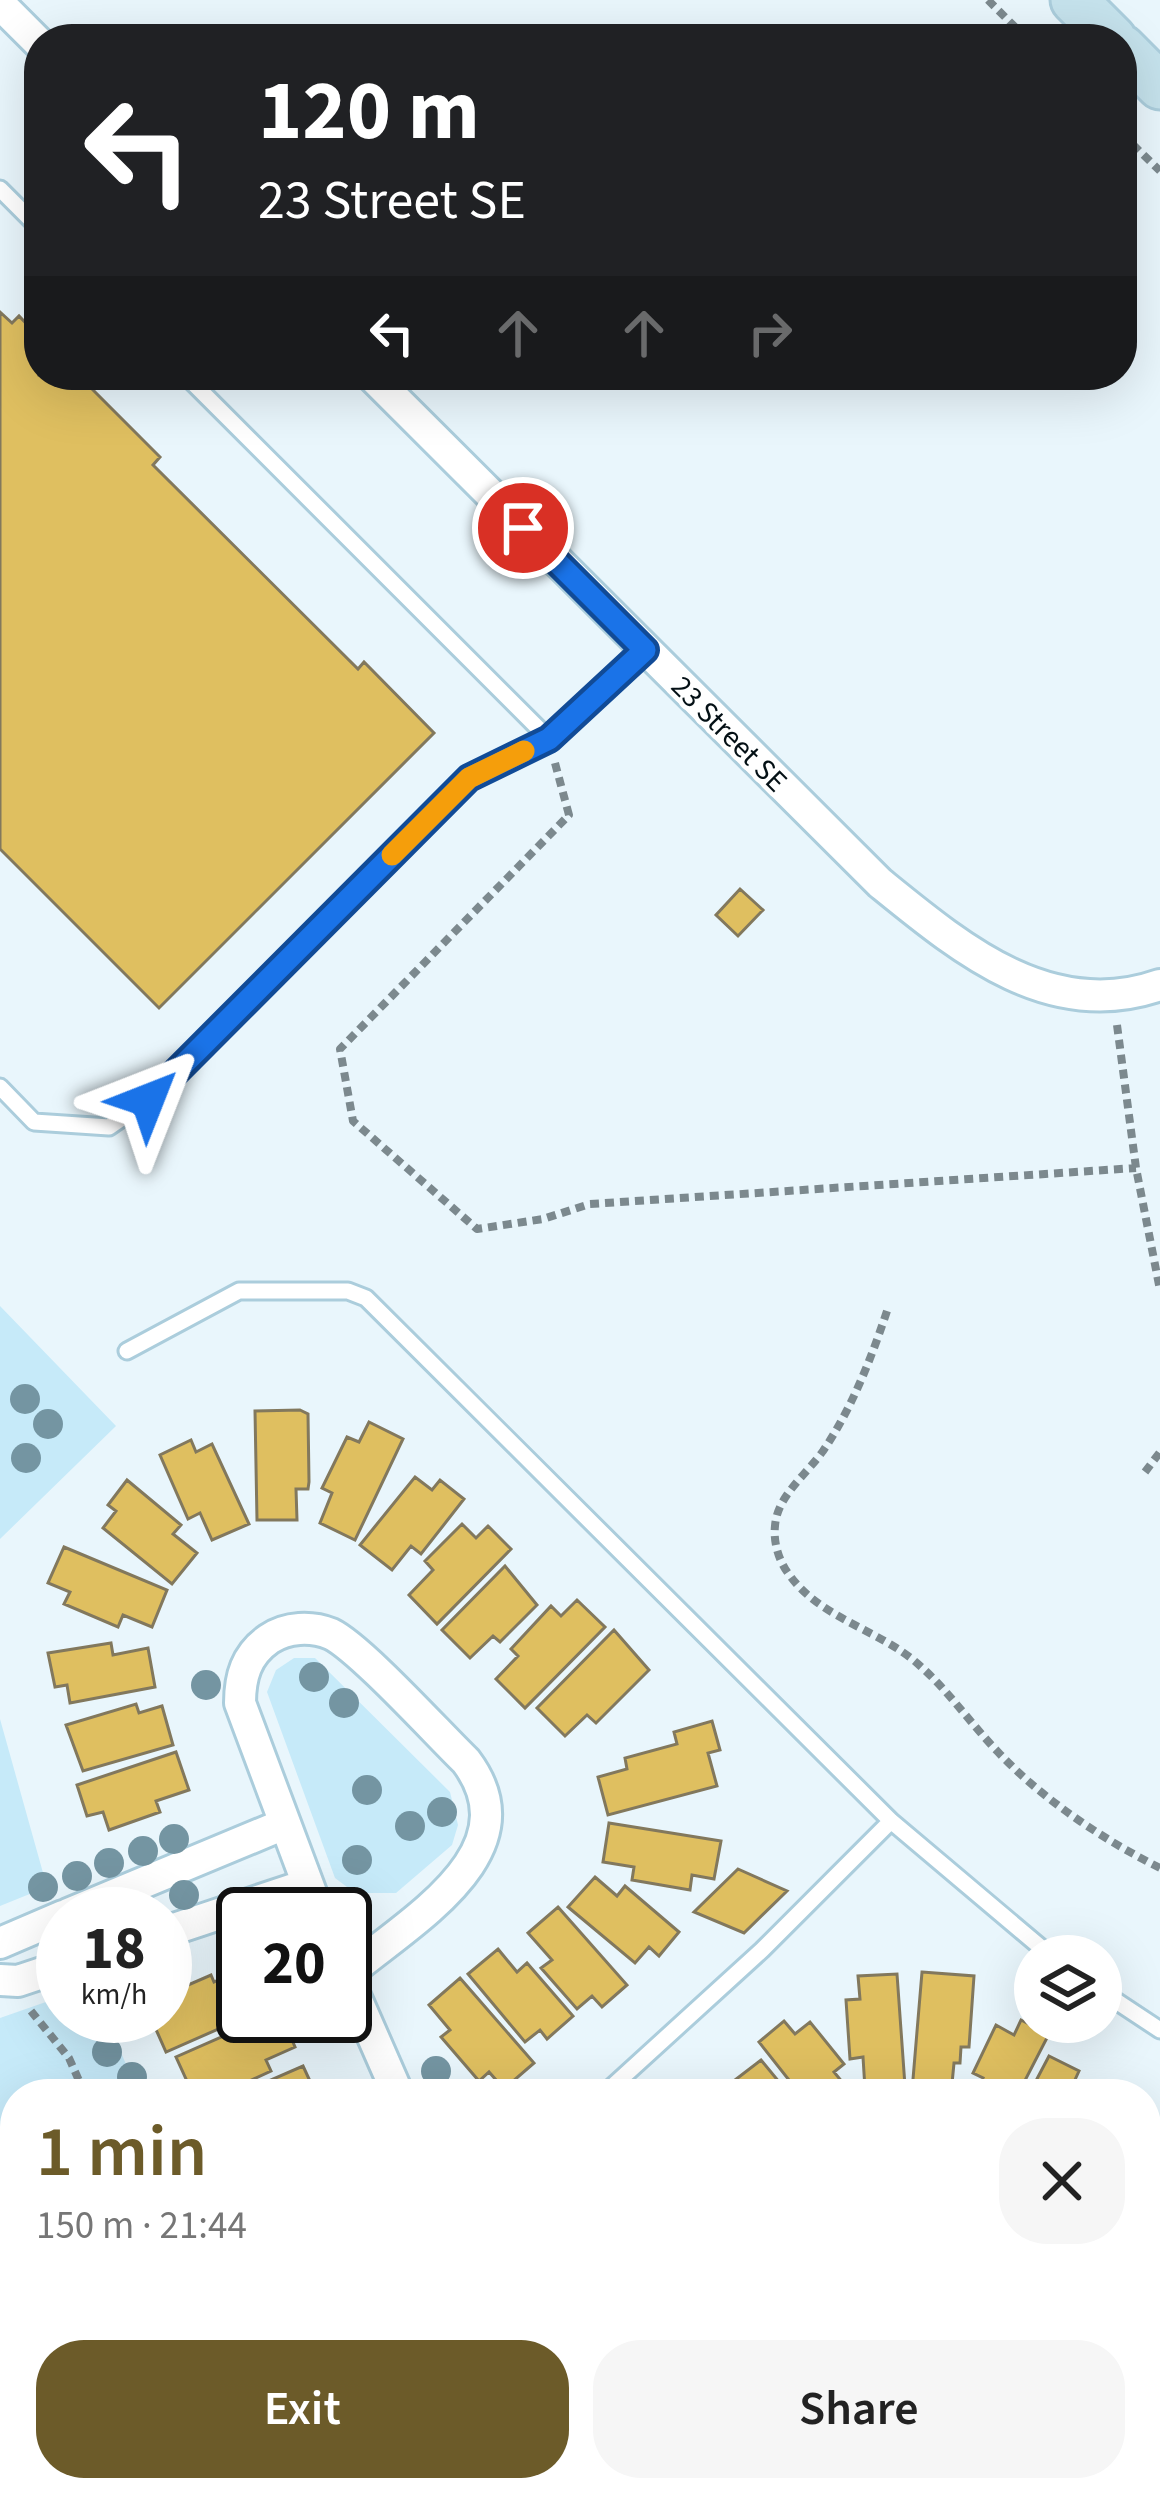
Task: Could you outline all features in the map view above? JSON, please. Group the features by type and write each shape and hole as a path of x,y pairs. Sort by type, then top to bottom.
{"main road":[{"path":"1074,0 1098,24"},
{"path":"1137,63 1160,86"}],"street":[{"path":"0,4 24,28"},
{"name":"23 Street SE","path":"385,390 896,897 1001,973 1039,988 1113,994 1160,985"},
{"path":"307,1887 240,1703 240,1686 253,1653 266,1641 309,1628 338,1638 479,1779 488,1802 480,1850 466,1872 372,1951"},
{"path":"133,1887 282,1825"},
{"path":"0,1943 36,1927"},
{"path":"0,1979 18,1981 36,1975"},
{"path":"372,2035 391,2079"}],"lane":[{"path":"0,189 24,213"},
{"path":"200,390 549,739"},
{"path":"0,1087 34,1121 109,1127 148,1100 469,778 549,739 645,650"},
{"path":"127,1352 238,1291 347,1291 366,1298 891,1821 1026,1935"},
{"path":"620,2079 762,1950 891,1821"},
{"path":"1122,2005 1160,2030"}],"path":[{"path":"988,0 1012,24"},
{"path":"1137,149 1160,171"},
{"path":"549,739 569,815 340,1048 353,1120 477,1229 543,1219 590,1204 1136,1168"},
{"path":"1113,994 1136,1168 1160,1290"},
{"path":"887,1311 872,1359 844,1414 823,1450 781,1503 775,1524 780,1560 809,1595 916,1662 999,1753 1065,1809 1160,1868"},
{"path":"1145,1472 1160,1452"},
{"path":"29,2007 69,2058 78,2079"}],"shaded area":[{"path":"0,1306 116,1426 0,1539"},
{"path":"294,1658 315,1658 450,1792 458,1825 452,1845 396,1893 347,1887 335,1878 267,1692 276,1670"},
{"path":"0,1719 47,1887 36,1887 36,1891 0,1906"},
{"path":"36,2005 36,2043 117,2043 132,2079 0,2079 0,2018"}],"building":[{"path":"0,312 12,323 19,316 24,321 24,390 93,390 160,457 153,465 358,669 364,662 434,733 159,1008 0,849"},
{"path":"740,889 763,910 738,936 716,915"},
{"path":"255,1411 308,1414 309,1482 308,1489 296,1489 297,1520 257,1520"},
{"path":"369,1422 403,1439 355,1540 320,1523 332,1493 322,1488 347,1437 359,1442"},
{"path":"191,1440 196,1452 212,1444 249,1524 212,1540 200,1513 188,1519 160,1455"},
{"path":"415,1477 432,1490 440,1480 464,1499 421,1554 411,1546 392,1570 360,1545"},
{"path":"127,1480 181,1525 173,1534 197,1553 172,1584 103,1528 116,1511 108,1505"},
{"path":"462,1524 476,1538 488,1526 511,1549 437,1624 409,1595 433,1570 425,1561"},
{"path":"64,1547 167,1590 152,1627 123,1615 118,1627 64,1604 70,1592 48,1583"},
{"path":"505,1566 537,1605 500,1642 493,1636 470,1658 442,1630"},
{"path":"577,1600 605,1627 525,1708 496,1679 518,1656 511,1649 551,1606 561,1616"},
{"path":"614,1630 649,1670 596,1723 587,1715 565,1736 537,1708"},
{"path":"111,1643 113,1655 148,1648 155,1687 70,1703 67,1685 55,1687 48,1653"},
{"path":"136,1704 139,1713 162,1706 173,1745 83,1771 66,1725"},
{"path":"712,1721 720,1750 708,1753 717,1786 608,1815 598,1777 627,1769 625,1758 677,1744 674,1732"},
{"path":"176,1752 189,1790 156,1801 160,1812 109,1830 103,1812 87,1816 77,1785"},
{"path":"609,1823 721,1841 714,1879 692,1875 690,1890 632,1880 634,1867 603,1862"},
{"path":"738,1869 787,1891 744,1933 694,1912"},
{"path":"595,1877 617,1896 625,1886 679,1932 659,1956 649,1947 635,1963 568,1907"},
{"path":"558,1907 627,1985 602,2007 592,1996 577,2009 541,1968 552,1960 528,1933"},
{"path":"498,1949 517,1972 527,1963 573,2016 547,2039 540,2030 525,2042 468,1974"},
{"path":"922,1972 974,1976 969,2047 961,2047 952,2079 913,2079"},
{"path":"897,1974 904,2079 864,2079 863,2057 850,2059 846,2000 860,1999 858,1976"},
{"path":"211,1975 216,1981 216,2030 192,2041 192,1983"},
{"path":"460,1978 534,2063 516,2079 495,2079 489,2072 477,2079 441,2037 450,2030 429,2005"},
{"path":"784,2021 795,2034 810,2022 844,2064 834,2072 840,2079 788,2079 759,2042"},
{"path":"996,2025 1014,2035 1014,2043 1044,2043 1026,2079 982,2079 973,2073"},
{"path":"216,2039 216,2043 293,2043 295,2047 266,2060 271,2071 254,2079 186,2079 176,2057"},
{"path":"162,2043 186,2043 166,2052"},
{"path":"1049,2056 1079,2071 1075,2079 1037,2079"},
{"path":"761,2060 777,2079 736,2079"},
{"path":"303,2066 309,2079 273,2079"}],"slow traffic":[{"path":"392,855 469,778 524,751"}],"route":[{"path":"148,1100 469,778 549,739 645,650 523,528"}]}
